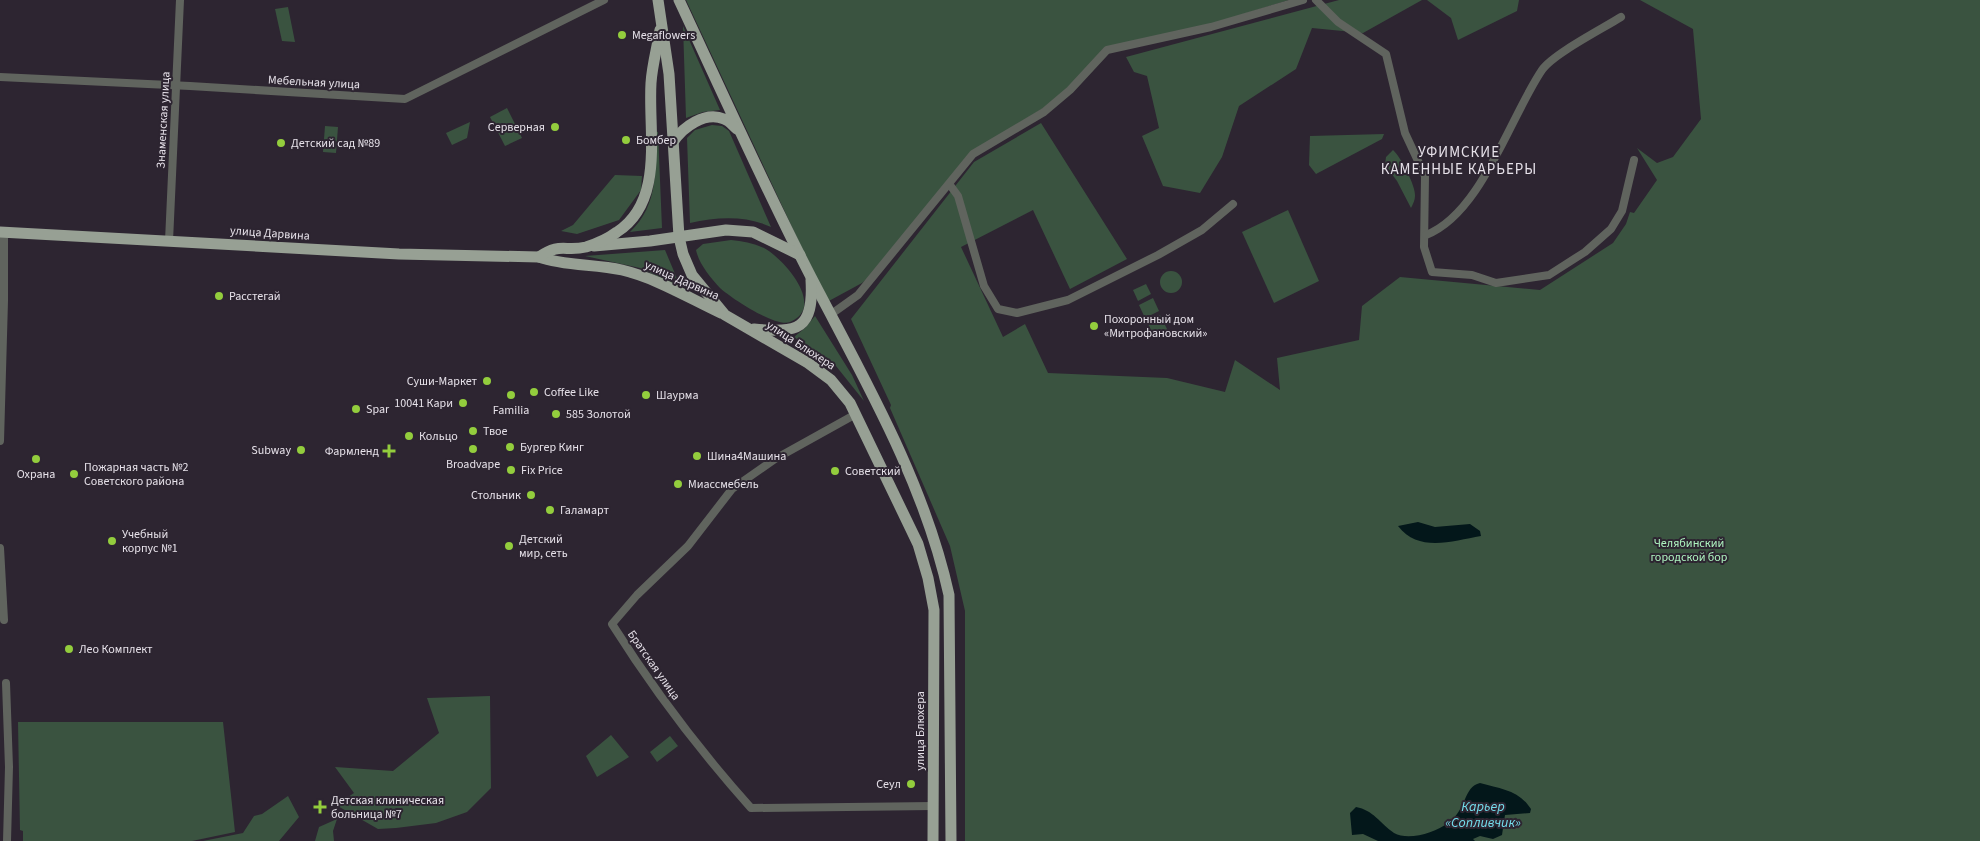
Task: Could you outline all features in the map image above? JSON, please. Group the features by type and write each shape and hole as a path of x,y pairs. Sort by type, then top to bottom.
{"main road":[{"name":"улица Блюхера","path":"658,0 669,74 679,237 683,254 692,275 725,315 808,363 842,391 856,414 918,544 928,578 934,610 933,841"},
{"name":"улица Блюхера","path":"679,0 810,276 890,432 928,518 941,558 949,594 951,643 951,841"},
{"name":"улица Дарвина","path":"539,257 551,248 585,247 616,234 637,214 646,196 650,173 651,80 662,19"},
{"path":"673,142 686,126 713,117 725,119 740,131"},
{"path":"585,247 726,230 754,232 800,254"},
{"name":"улица Дарвина","path":"2,232 399,254 539,257 550,261 584,263 623,270 649,279 725,315"},
{"path":"749,328 783,331 802,324 808,316 812,301 810,276"}],"street":[{"name":"Знаменская улица","path":"168,241 180,0"},
{"name":"Мебельная улица","path":"0,77 176,85 405,99 604,0"},
{"path":"830,315 858,295 974,154 1044,112 1070,90 1107,50 1211,27 1304,0"},
{"path":"1316,0 1338,22 1386,54 1405,133 1426,176 1426,235 1424,247 1432,272 1472,275 1496,283 1549,275 1586,252 1611,229 1622,211 1634,160"},
{"path":"1426,235 1439,230 1470,200 1543,69 1621,17"},
{"path":"950,185 958,196 984,286 998,309 1017,313 1068,300 1158,255 1202,230 1233,204"},
{"path":"0,441 4,301 2,232"},
{"name":"Братская улица","path":"856,414 775,459 732,488 688,546 637,595 612,624 637,663 685,728 714,766 751,808 933,806"},
{"path":"0,548 4,620"},
{"path":"6,683 9,768 7,841"}],"green space":[{"path":"686,0 1289,0 1211,24 1104,49 1069,89 1042,109 972,152 887,263 862,283 827,302"},
{"path":"1339,0 1422,0 1363,33 1312,28 1296,69 1239,106 1222,157 1200,193 1163,186 1142,136 1159,128 1147,76 1134,72 1126,57"},
{"path":"1427,0 1519,0 1517,11 1458,40 1451,18"},
{"name":"Челябинский городской бор","path":"1640,0 1980,0 1980,841 965,841 965,611 950,546 890,408 891,405 851,319 974,162 1041,123 1127,259 1070,289 1033,210 961,247 1003,337 1025,324 1048,373 1167,378 1225,392 1235,360 1280,390 1277,358 1359,340 1362,306 1400,277 1540,290 1613,243 1626,224 1630,212 1634,213 1657,180 1637,148 1657,163 1673,157 1701,119 1693,29"},
{"path":"288,7 295,42 282,41 275,9"},
{"path":"683,26 720,110 703,112 686,118"},
{"path":"507,108 522,138 505,146 490,117"},
{"path":"470,122 467,138 452,145 446,133"},
{"path":"712,125 722,126 729,131 771,227 751,220 731,218 710,219 690,223 687,138 695,130"},
{"path":"325,126 338,127 336,153 323,152"},
{"path":"655,131 658,132 662,228 630,232 646,210 651,198 656,158"},
{"path":"1384,134 1382,139 1316,174 1309,165 1310,136"},
{"path":"1393,150 1403,165 1415,191 1414,202 1411,208 1397,181 1385,165 1386,157"},
{"path":"615,175 642,176 641,190 619,220 577,234 561,231 573,225"},
{"path":"1288,210 1319,281 1274,303 1242,232"},
{"path":"731,240 764,248 781,262 798,283 803,295 804,306 800,315 790,322 775,321 743,305 720,288 702,265 696,250 703,244"},
{"path":"665,250 681,288 640,268 585,256"},
{"path":"1171,271 1179,274 1182,282 1179,290 1171,293 1163,290 1160,282 1163,274"},
{"path":"1146,284 1151,294 1138,301 1133,290"},
{"path":"1153,298 1159,311 1145,318 1139,305"},
{"path":"1160,315 1168,331 1155,338 1147,322"},
{"path":"815,316 852,375 864,401 836,366 794,337"},
{"path":"490,696 491,788 467,812 436,823 378,829 336,805 354,793 335,767 393,771 439,733 427,698"},
{"path":"18,722 223,722 235,832 192,841 23,841 23,831 20,830"},
{"path":"611,735 629,757 597,777 586,756"},
{"path":"670,736 678,746 657,762 650,752"},
{"path":"288,796 299,817 279,841 203,841 243,833 254,816 262,814"},
{"path":"337,819 333,831 334,841 315,841 319,827"}],"water":[{"path":"1418,522 1435,527 1470,524 1480,531 1481,536 1448,542 1426,542 1416,540 1398,526"},
{"name":"Карьер «Сопливчик»","path":"1480,783 1515,794 1531,809 1530,813 1505,815 1502,835 1493,839 1480,836 1473,839 1475,841 1378,841 1363,834 1352,835 1350,813 1356,807 1372,814 1394,833 1414,836 1429,833 1443,827 1454,818 1470,789"}],"place":[{"name":"Megaflowers","path":"622,35"},
{"name":"Серверная","path":"555,127"},
{"name":"Бомбер","path":"626,140"},
{"name":"Детский сад №89","path":"281,143"},
{"name":"Расстегай","path":"219,296"},
{"name":"Похоронный дом «Митрофановский»","path":"1094,326"},
{"name":"Суши-Маркет","path":"487,381"},
{"name":"Coffee Like","path":"534,392"},
{"name":"Familia","path":"511,395"},
{"name":"Шаурма","path":"646,395"},
{"name":"10041 Кари","path":"463,403"},
{"name":"Spar","path":"356,409"},
{"name":"585 Золотой","path":"556,414"},
{"name":"Твое","path":"473,431"},
{"name":"Кольцо","path":"409,436"},
{"name":"Бургер Кинг","path":"510,447"},
{"name":"Broadvape","path":"473,449"},
{"name":"Subway","path":"301,450"},
{"name":"Фармленд","path":"389,451"},
{"name":"Шина4Машина","path":"697,456"},
{"name":"Охрана","path":"36,459"},
{"name":"Fix Price","path":"511,470"},
{"name":"Советский","path":"835,471"},
{"name":"Пожарная часть №2 Советского района","path":"74,474"},
{"name":"Миассмебель","path":"678,484"},
{"name":"Стольник","path":"531,495"},
{"name":"Галамарт","path":"550,510"},
{"name":"Учебный корпус №1","path":"112,541"},
{"name":"Детский мир, сеть","path":"509,546"},
{"name":"Лео Комплект","path":"69,649"},
{"name":"Сеул","path":"911,784"},
{"name":"Детская клиническая больница №7","path":"320,807"}],"district":[{"name":"УФИМСКИЕ КАМЕННЫЕ КАРЬЕРЫ","path":"1459,160"}]}
